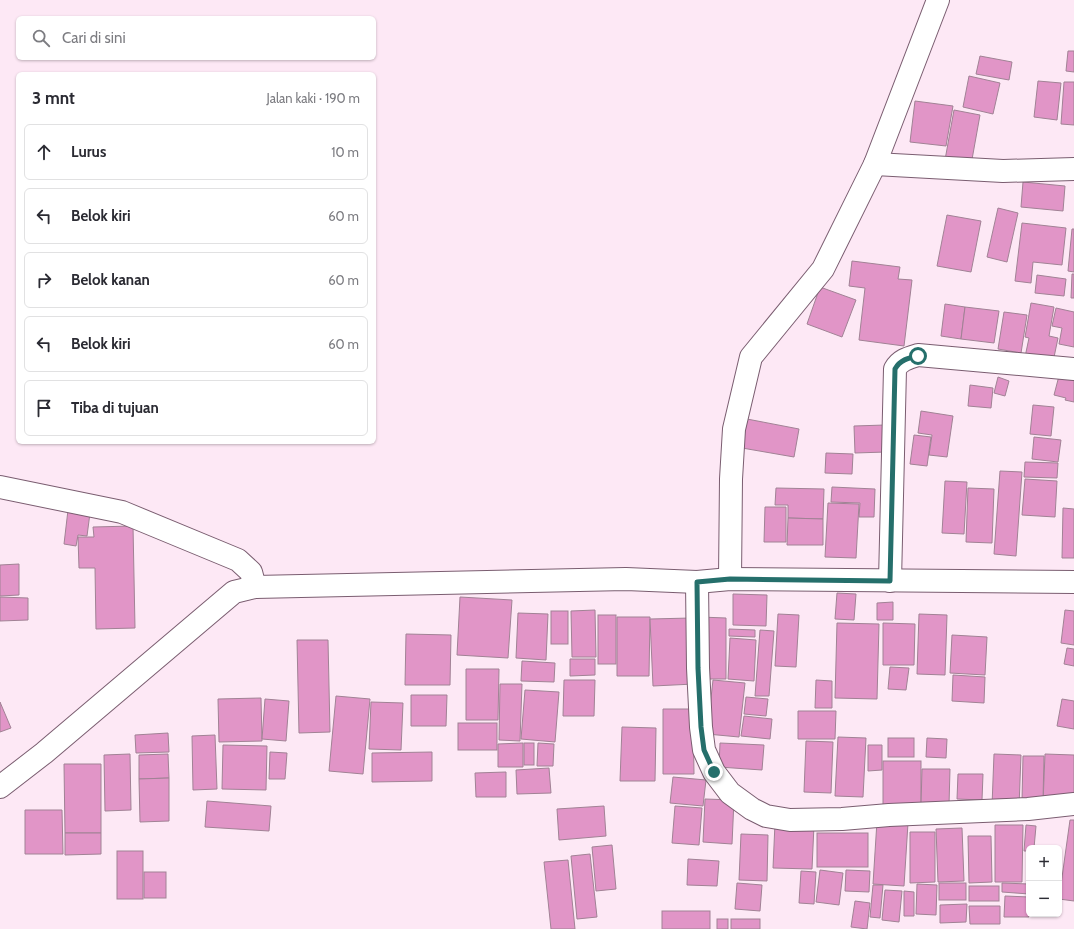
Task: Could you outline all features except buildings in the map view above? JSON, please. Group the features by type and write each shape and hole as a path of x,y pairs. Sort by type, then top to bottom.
{"street":[{"path":"730,579 734,428 750,357 823,269 875,164 938,0"},
{"path":"875,164 1003,171 1074,169"},
{"path":"890,581 895,369 898,364 905,359 918,356 1074,369"},
{"path":"0,487 122,512 238,560 251,572 256,587"},
{"path":"0,787 44,753 234,592 256,587 626,579 697,582 730,579 1074,582"},
{"path":"697,582 698,668 701,727 704,750 714,772 730,793 752,809 766,816 790,820 842,819 889,815 1020,809 1074,804"}],"route":[{"path":"714,772 704,750 701,727 698,668 697,582 730,579 890,581 895,369 898,364 905,359 918,356"}]}
